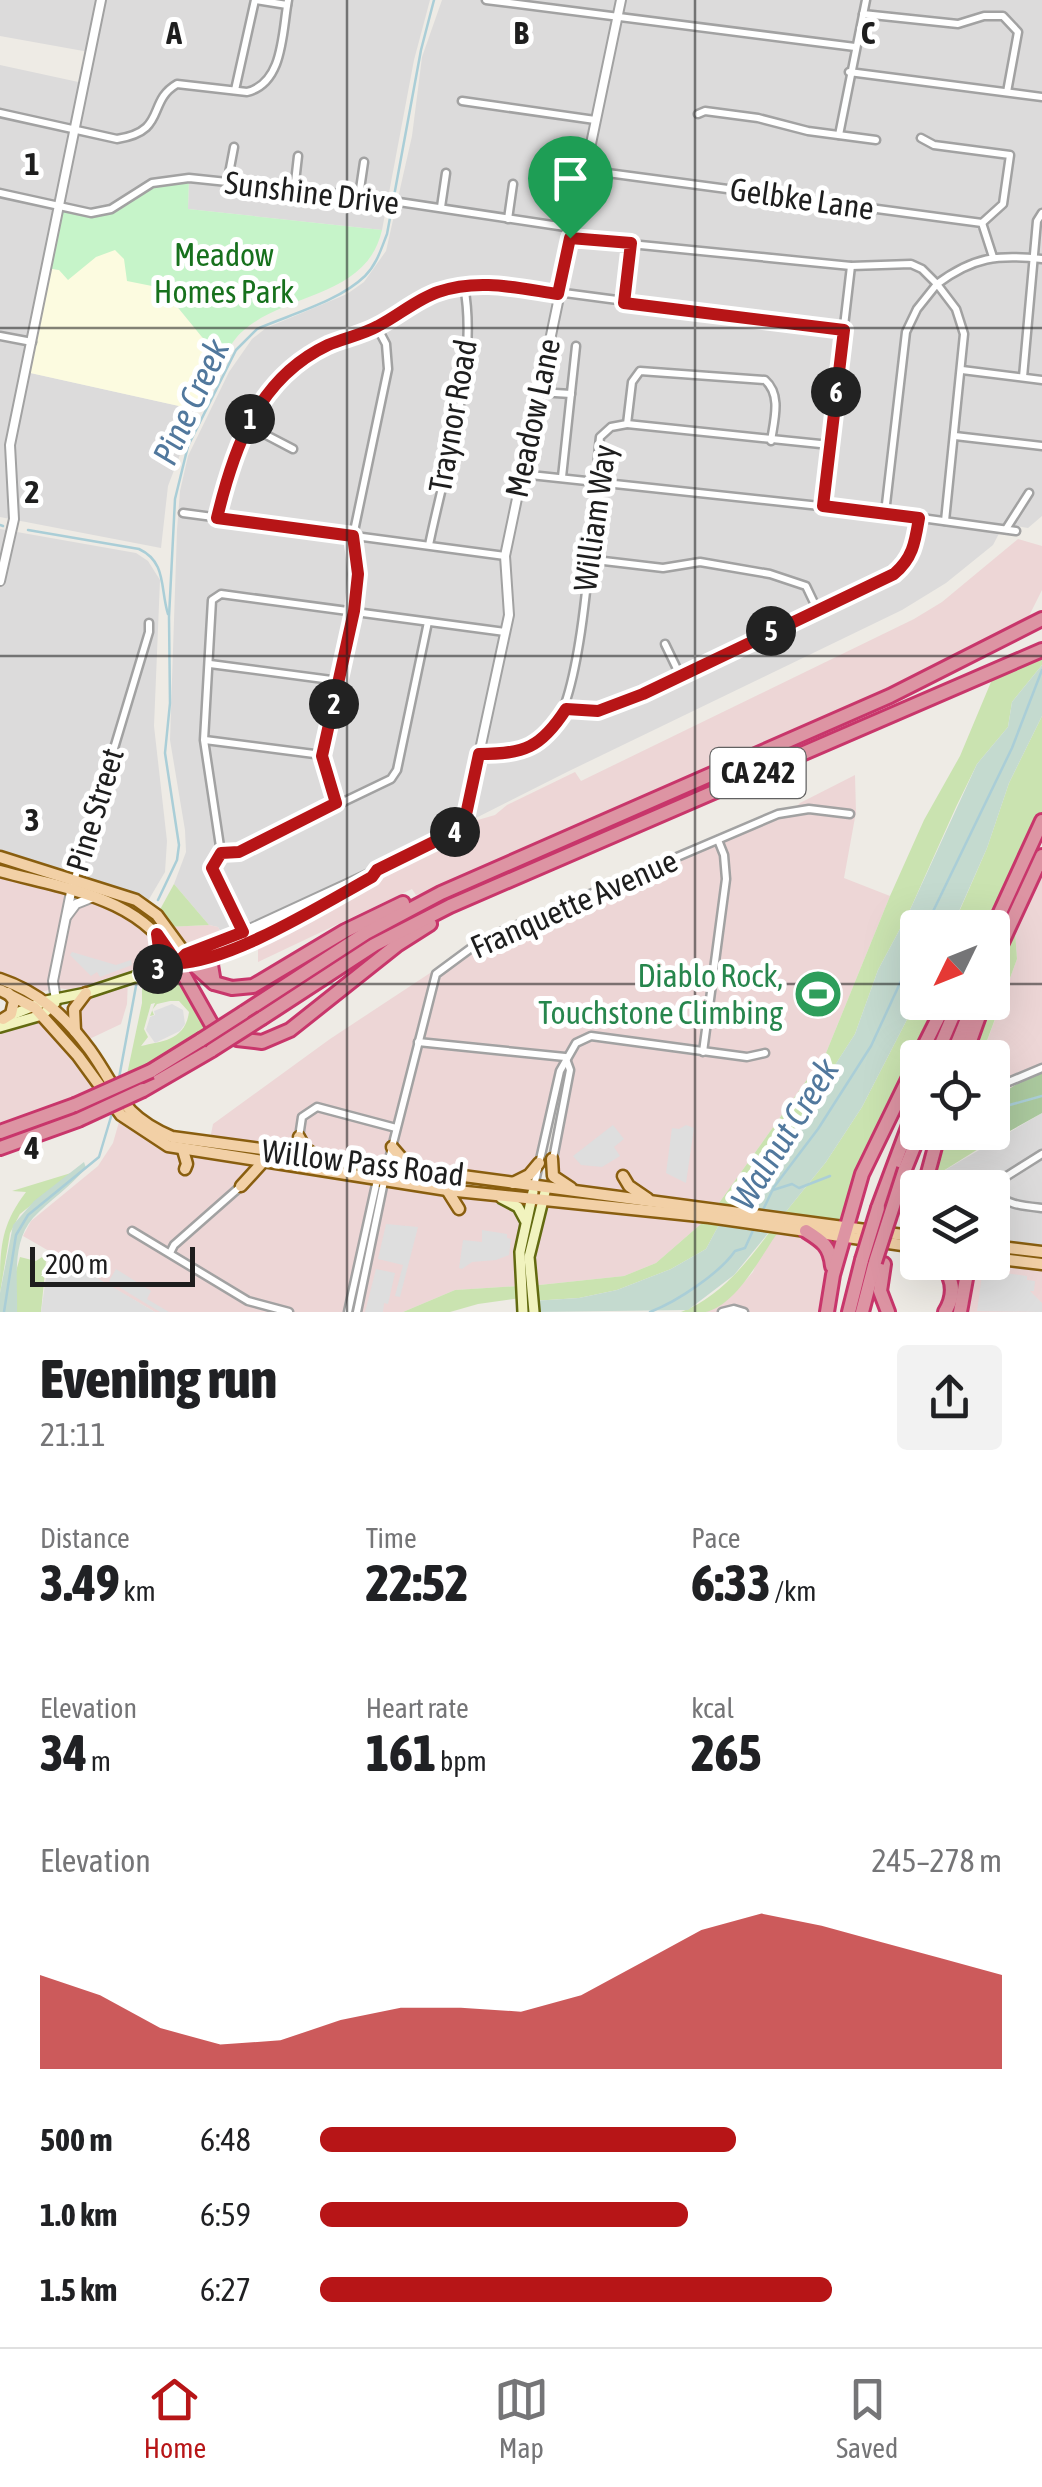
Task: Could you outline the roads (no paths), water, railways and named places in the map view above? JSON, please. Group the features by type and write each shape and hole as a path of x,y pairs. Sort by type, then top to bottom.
{"highway":[{"name":"CA 242","path":"0,1132 75,1105 262,1018 407,926 516,869 890,696 1042,619"},
{"name":"CA 242","path":"0,1148 78,1120 144,1090 207,1045 243,1013 398,915 1042,650"},
{"path":"1002,910 1042,821"},
{"path":"1010,925 1042,856"},
{"path":"185,960 212,1025 237,1040 262,1042 290,1030 413,934 516,869"},
{"path":"185,960 214,982 232,988 252,986 369,919 516,869"},
{"path":"997,910 1016,880"},
{"path":"214,954 210,965 214,982"},
{"path":"827,1312 844,1232 866,1164 900,1095"},
{"path":"888,1312 874,1262 878,1208 900,1149"},
{"path":"862,1312 874,1262 913,1150"},
{"path":"806,1231 829,1249 833,1275"},
{"path":"849,1312 874,1262"},
{"path":"945,1312 952,1289 949,1280"},
{"path":"960,1312 966,1280"}],"main road":[{"path":"0,858 73,884 128,911 185,960"},
{"path":"0,871 136,900 157,915 185,960"},
{"path":"142,974 160,956 157,934"},
{"path":"1,1022 185,960"},
{"name":"Willow Pass Road","path":"0,979 23,987 75,1032 92,1054 115,1100 172,1138 514,1183 539,1193 790,1224"},
{"path":"1,1022 14,1008 14,1002 4,991"},
{"name":"Willow Pass Road","path":"4,991 46,1006 78,1056 115,1100 151,1138 182,1150 447,1190 494,1195 581,1192 711,1214"},
{"path":"75,1032 74,1009 86,993"},
{"path":"299,1137 304,1148 318,1158"},
{"path":"392,1148 412,1170"},
{"path":"182,1150 185,1169"},
{"path":"232,1158 240,1169 242,1186"},
{"path":"552,1159 553,1176 581,1192"},
{"path":"242,1186 262,1163"},
{"path":"514,1183 529,1175 539,1163"},
{"path":"623,1176 628,1186 653,1202"},
{"path":"447,1190 458,1209"},
{"path":"524,1231 539,1193"},
{"path":"534,1312 525,1291 539,1193"},
{"path":"494,1195 518,1207 524,1231 524,1312"},
{"path":"790,1224 806,1231 844,1232"},
{"path":"790,1224 900,1242"},
{"path":"1010,1248 1042,1252"},
{"path":"1010,1260 1042,1264"}],"street":[{"path":"0,582 14,519 10,445 100,0"},
{"path":"0,113 118,139 149,127 165,93 178,84 236,90 257,90 271,78 288,3 255,0 236,90"},
{"path":"486,0 855,47"},
{"name":"Meadow Lane","path":"377,870 464,824 510,606 504,556 621,0"},
{"path":"839,135 866,0"},
{"path":"863,14 958,24 984,16 1003,16 1018,32 1007,92"},
{"path":"849,72 1042,96"},
{"path":"462,101 595,120"},
{"path":"698,114 758,118 808,132 876,140"},
{"path":"921,138 934,145 1010,155 1002,204 982,223 993,257"},
{"path":"227,184 234,147"},
{"path":"294,191 298,156"},
{"path":"358,196 364,162"},
{"name":"Gelbke Lane","path":"585,170 982,223"},
{"path":"441,208 446,174"},
{"name":"Sunshine Drive","path":"0,192 91,212 111,209 152,183 189,178 441,208 631,243 850,266 911,264 937,284"},
{"path":"508,219 513,184"},
{"path":"1024,377 1039,258 1038,221 1042,213"},
{"path":"624,303 631,243"},
{"path":"885,513 906,332 916,309 937,284 974,260 1039,258"},
{"path":"823,506 850,266"},
{"path":"217,518 228,472 264,395 295,364 329,344 377,327 435,293 489,283 844,330"},
{"path":"937,284 956,309 964,334 946,521"},
{"name":"Traynor Road","path":"428,546 469,350 464,286"},
{"path":"336,803 322,756 354,611 358,574 353,536 388,368 386,344 377,327"},
{"path":"0,336 32,342"},
{"path":"562,478 576,346"},
{"path":"962,370 1042,380"},
{"name":"William Way","path":"479,754 514,754 533,746 552,731 566,709 577,664 600,437 611,426 627,424 632,382 640,371 765,380 776,397 772,441"},
{"path":"538,392 571,394"},
{"path":"627,424 830,445"},
{"path":"247,425 293,449"},
{"path":"955,436 1042,446"},
{"path":"521,474 1016,531"},
{"path":"1006,529 1028,493"},
{"path":"183,513 504,556"},
{"path":"566,709 598,711 894,574 907,563 915,545 919,518"},
{"path":"587,558 663,568 700,562 770,574 806,586 817,609"},
{"path":"243,932 212,868 221,853 204,740 212,600 221,594 505,632"},
{"path":"221,853 239,852 392,779 428,622"},
{"name":"Pine Street","path":"46,1006 73,884 149,623"},
{"path":"666,644 680,675"},
{"path":"210,664 339,681"},
{"path":"204,740 322,756"},
{"name":"Franquette Avenue","path":"387,1167 434,976 468,948 782,812 809,809 850,814"},
{"path":"704,1052 726,878 718,840"},
{"path":"185,960 377,870"},
{"path":"185,960 260,938 372,877 377,870"},
{"path":"65,920 76,904 93,897"},
{"path":"539,1193 539,1163 565,1058 576,1043 591,1036 747,1057 765,1053"},
{"path":"418,1042 565,1058"},
{"path":"539,1193 552,1159 570,1070 565,1058"},
{"path":"1010,1080 1042,1068"},
{"path":"299,1137 302,1117 316,1107 396,1128"},
{"path":"1010,1175 1042,1154"},
{"path":"348,1312 387,1167"},
{"path":"357,1312 382,1179"},
{"path":"170,1253 242,1186"},
{"path":"1010,1203 1042,1208"},
{"path":"524,1231 525,1257 529,1261"},
{"path":"132,1232 248,1301 289,1312"},
{"path":"722,1312 744,1312"}],"waterway":[{"name":"Pine Creek","path":"158,900 177,860 179,845 165,753 170,703 169,617 175,499 188,446 236,350 257,329 342,293 365,276 376,261 387,234 434,0"},
{"path":"28,530 139,549 148,554 161,577 168,614"},
{"name":"Walnut Creek","path":"934,910 1012,748 1042,670"},
{"name":"Walnut Creek","path":"761,1214 774,1187 818,1129 871,1046 900,983"},
{"name":"Pine Creek","path":"119,1078 136,986"},
{"path":"1010,1105 1042,1096"},
{"name":"Pine Creek","path":"4,1312 16,1235 28,1215 99,1157 113,1110"},
{"path":"773,1190 792,1184 799,1188 830,1176"},
{"name":"Walnut Creek","path":"650,1312 696,1286 735,1251 745,1248 755,1226"}],"place":[{"name":"Diablo Rock, Touchstone Climbing","path":"818,994"}],"park label":[{"name":"Meadow Homes Park","path":"224,274"}]}
